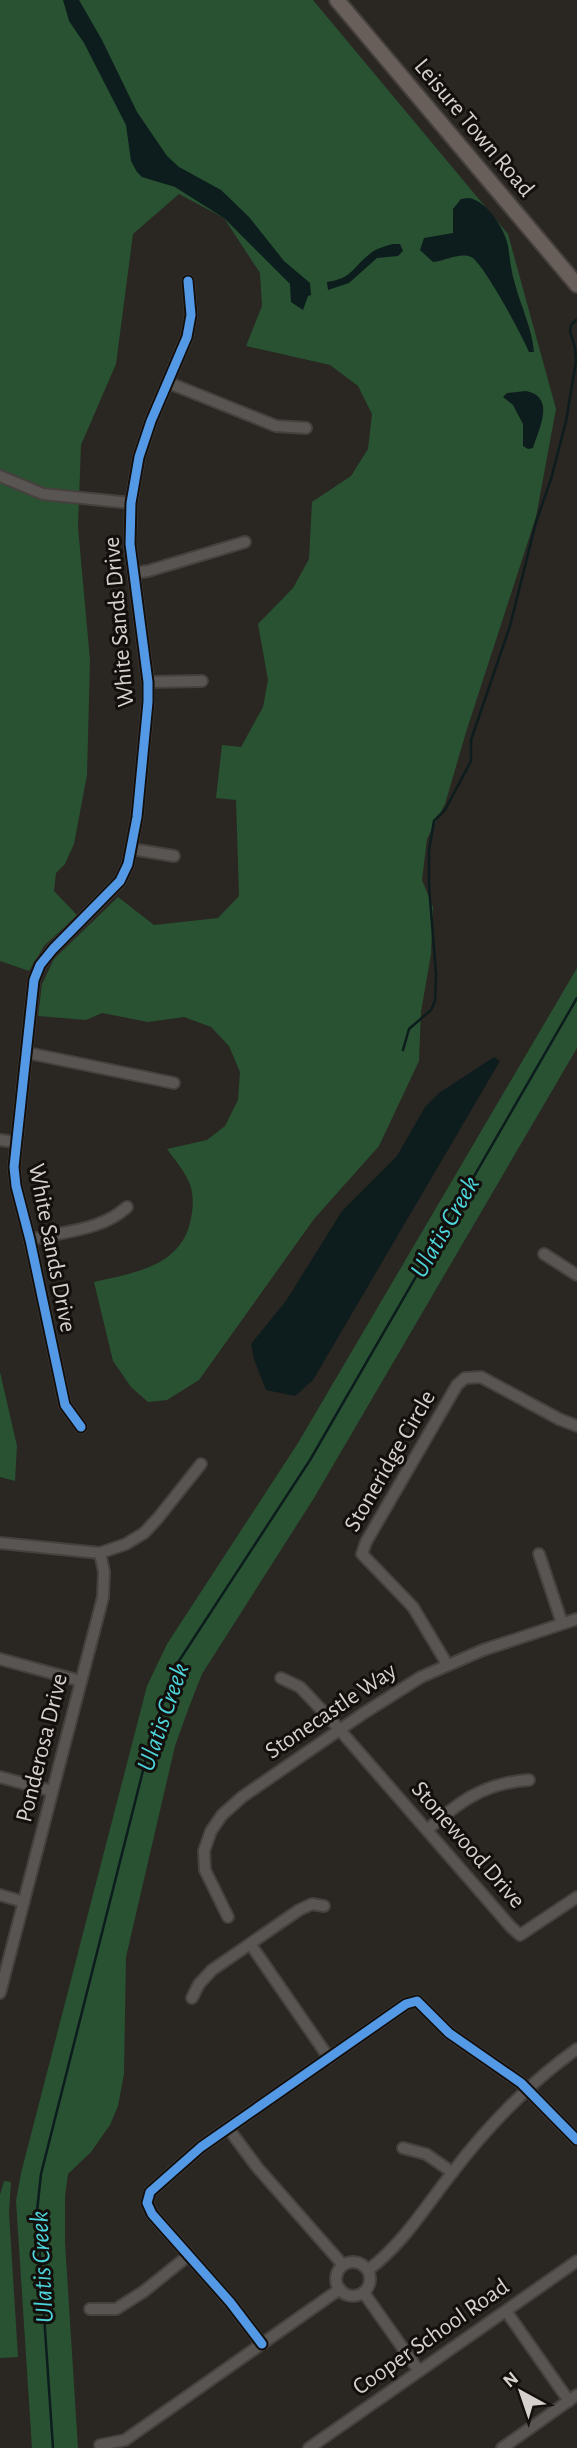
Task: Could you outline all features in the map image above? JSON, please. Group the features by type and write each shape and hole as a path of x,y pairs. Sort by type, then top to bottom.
{"main road":[{"name":"Leisure Town Road","path":"337,0 577,285"}],"street":[{"name":"White Sands Drive","path":"81,1427 65,1405 16,1186 15,1142 28,1054 34,980 40,965 68,932 120,881 132,849 144,754 148,682 130,544 131,503 151,421 187,337 191,315 188,281"},
{"path":"169,383 276,426 306,428"},
{"path":"0,477 43,494 131,503"},
{"path":"135,573 245,542"},
{"path":"148,682 202,681"},
{"path":"132,849 174,856"},
{"path":"28,1054 174,1083"},
{"path":"0,1140 15,1142"},
{"path":"30,1240 102,1224 127,1207"},
{"path":"544,1254 577,1275"},
{"name":"Stoneridge Circle","path":"447,1664 413,1607 362,1554 366,1542 457,1385 464,1378 481,1377 577,1426"},
{"path":"0,1543 100,1553 126,1544 144,1533 201,1464"},
{"name":"Ponderosa Drive","path":"0,1993 103,1597 104,1572 100,1553"},
{"path":"539,1555 562,1623"},
{"name":"Stonecastle Way","path":"228,1917 205,1870 204,1851 211,1831 222,1815 242,1797 393,1694 447,1664 577,1619"},
{"path":"0,1660 80,1681"},
{"name":"Stonewood Drive","path":"281,1678 300,1687 340,1730 520,1935 577,1898"},
{"path":"0,1777 52,1791"},
{"path":"427,1830 467,1798 484,1789 506,1782 529,1780"},
{"path":"0,1895 24,1902"},
{"path":"192,1998 199,1984 212,1970 299,1910 312,1904 324,1906"},
{"path":"251,1945 329,2058"},
{"path":"262,2344 230,2302 152,2214 148,2197 154,2187 201,2147 406,2004 417,2001 449,2033 516,2078 577,2140"},
{"path":"368,2270 396,2246 483,2134 560,2060 577,2049"},
{"path":"228,2128 257,2168 343,2265"},
{"path":"403,2148 426,2154 452,2172"},
{"path":"90,2309 116,2309 143,2292 188,2256"},
{"name":"Cooper School Road","path":"309,2448 577,2261"},
{"path":"358,2263 368,2270 370,2284 364,2293 354,2297 340,2289 336,2279 343,2265 358,2263"},
{"path":"100,2445 125,2440 340,2289"},
{"path":"364,2293 419,2371"},
{"path":"502,2448 573,2398 506,2311"}],"green space":[{"path":"0,0 313,0 508,234 556,409 536,517 445,804 427,839 422,880 433,907 431,954 421,1012 419,1061 379,1146 314,1219 199,1380 167,1400 148,1402 131,1387 113,1361 94,1282 153,1266 176,1250 190,1223 192,1190 184,1172 167,1149 207,1140 225,1126 238,1100 240,1072 229,1046 211,1027 184,1017 148,1022 102,1013 86,1020 38,1016 42,984 54,959 118,897 154,925 218,918 239,896 236,800 216,798 222,745 241,747 263,707 268,680 258,624 293,588 309,559 312,502 351,476 368,449 372,414 358,386 330,365 246,346 262,306 260,273 224,218 179,194 133,234 116,364 81,445 78,527 90,660 87,775 74,844 65,864 56,873 54,891 77,915 44,946 29,971 0,961"},
{"path":"577,968 577,1048 314,1498 202,1674 189,1707 175,1746 126,1957 124,2074 118,2106 110,2125 91,2152 68,2174 65,2242 78,2448 32,2448 16,2201 147,1686 167,1644 298,1443"},
{"path":"0,1372 17,1446 15,1481 0,1477"},
{"path":"4,2181 11,2182 9,2213 18,2357 0,2358 0,2195"}],"shaded area":[{"path":"63,0 79,0 137,112 167,156 179,167 221,190 249,217 284,261 310,283 311,295 308,296 303,310 291,302 290,284 224,218 175,187 142,177 137,172 131,161 126,125 84,43 69,21"},
{"path":"469,198 488,210 503,232 534,352 529,352 502,301 477,262 471,257 462,256 433,262 420,250 424,238 453,233 453,209 461,199"},
{"path":"400,244 403,251 398,256 377,258 349,283 328,290 327,282 343,278 373,251"},
{"path":"526,391 535,394 543,406 533,448 528,449 523,446 523,424 513,405 503,397 507,393"},
{"path":"494,1057 500,1061 313,1380 295,1396 266,1390 251,1344 286,1301 342,1211 397,1156 425,1107 439,1093"}],"waterway":[{"path":"403,1050 409,1029 431,1010 435,1001 436,974 429,886 429,850 434,821 445,810 471,761 471,740 510,626 536,522 551,479 566,421 576,362 570,331 576,320"},
{"name":"Ulatis Creek","path":"53,2448 37,2211 41,2174 152,1735 175,1667 310,1460 577,998"}],"cycle path":[{"path":"81,1427 65,1405 14,1167 34,980 40,965 120,881 128,864 137,817 148,702 148,682 130,544 131,503 139,457 151,421 187,337 191,315 188,281"},
{"path":"262,2344 230,2302 152,2214 147,2203 150,2192 201,2147 406,2004 417,2001 449,2033 521,2083 577,2140"}]}
